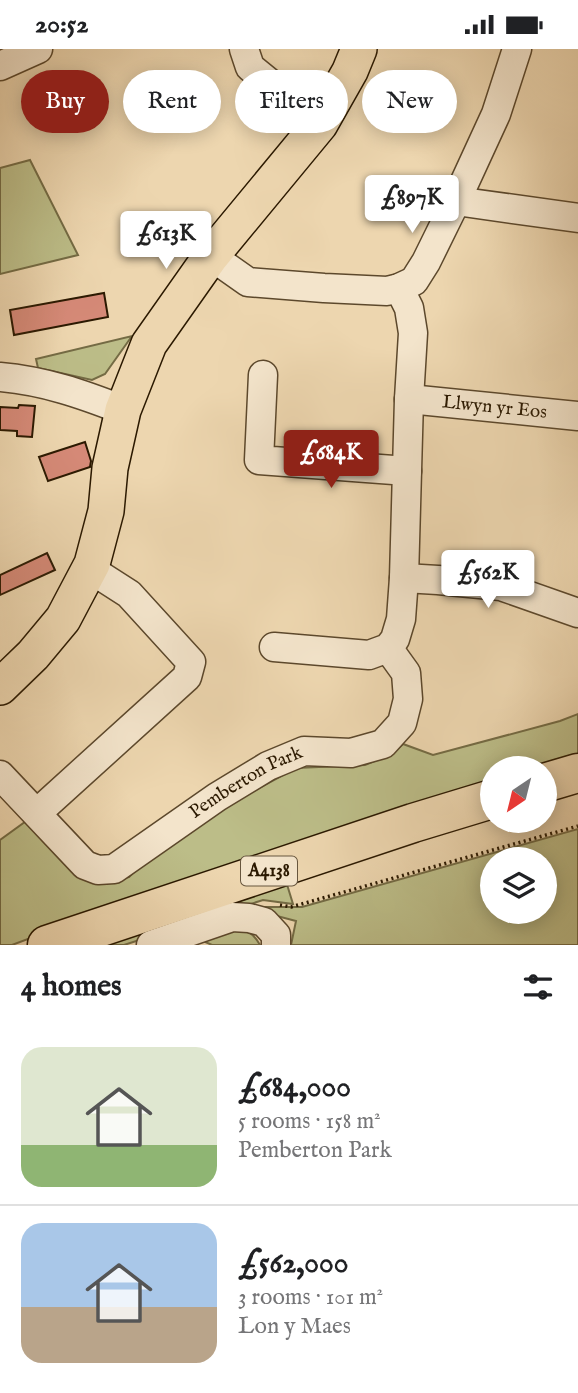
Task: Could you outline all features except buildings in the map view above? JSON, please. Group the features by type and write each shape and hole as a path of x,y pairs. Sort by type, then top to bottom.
{"highway":[{"path":"557,779 578,773"},
{"name":"A4138","path":"47,945 480,803"}],"main road":[{"path":"348,75 359,49"},
{"path":"0,687 33,655 63,619 90,569 106,511 110,468 123,410 149,344 212,256 313,133"}],"street":[{"path":"0,66 38,49"},
{"path":"244,49 254,70"},
{"path":"212,256 248,282 387,291 414,281 426,263 496,114 517,49"},
{"path":"456,201 578,218"},
{"path":"274,647 369,655 388,648 395,639 401,619 404,578 413,333 409,308 399,288"},
{"path":"263,375 258,460 407,471"},
{"path":"0,377 38,381 76,391 123,410"},
{"name":"Llwyn yr Eos","path":"409,399 578,416"},
{"path":"37,813 187,677 191,662 129,594 90,569"},
{"path":"404,578 501,586 578,614"},
{"name":"Pemberton Park","path":"0,775 85,865 98,870 114,869 217,797 268,767 304,751 351,753 383,744 402,723 408,699 405,673 388,648"},
{"path":"152,945 232,918 249,918 264,922 276,935 276,945"}],"path":[{"path":"270,904 291,907 578,826"}],"green space":[{"path":"30,160 78,255 0,274 0,168"},
{"path":"132,336 105,374 92,380 38,368 36,359"},
{"path":"578,714 578,759 557,765 557,756 480,756 480,790 127,902 12,945 0,945 0,840 29,819 112,880 129,877 141,865 237,800 296,768 365,765 392,754 403,744 433,755"},
{"path":"578,829 578,945 291,945 296,921 254,910 260,907 302,907 480,857 480,924 557,924 557,847 514,847"},
{"path":"285,878 293,904 263,900 124,945 85,945"},
{"path":"229,928 250,933 260,945 212,945 196,938"}]}
